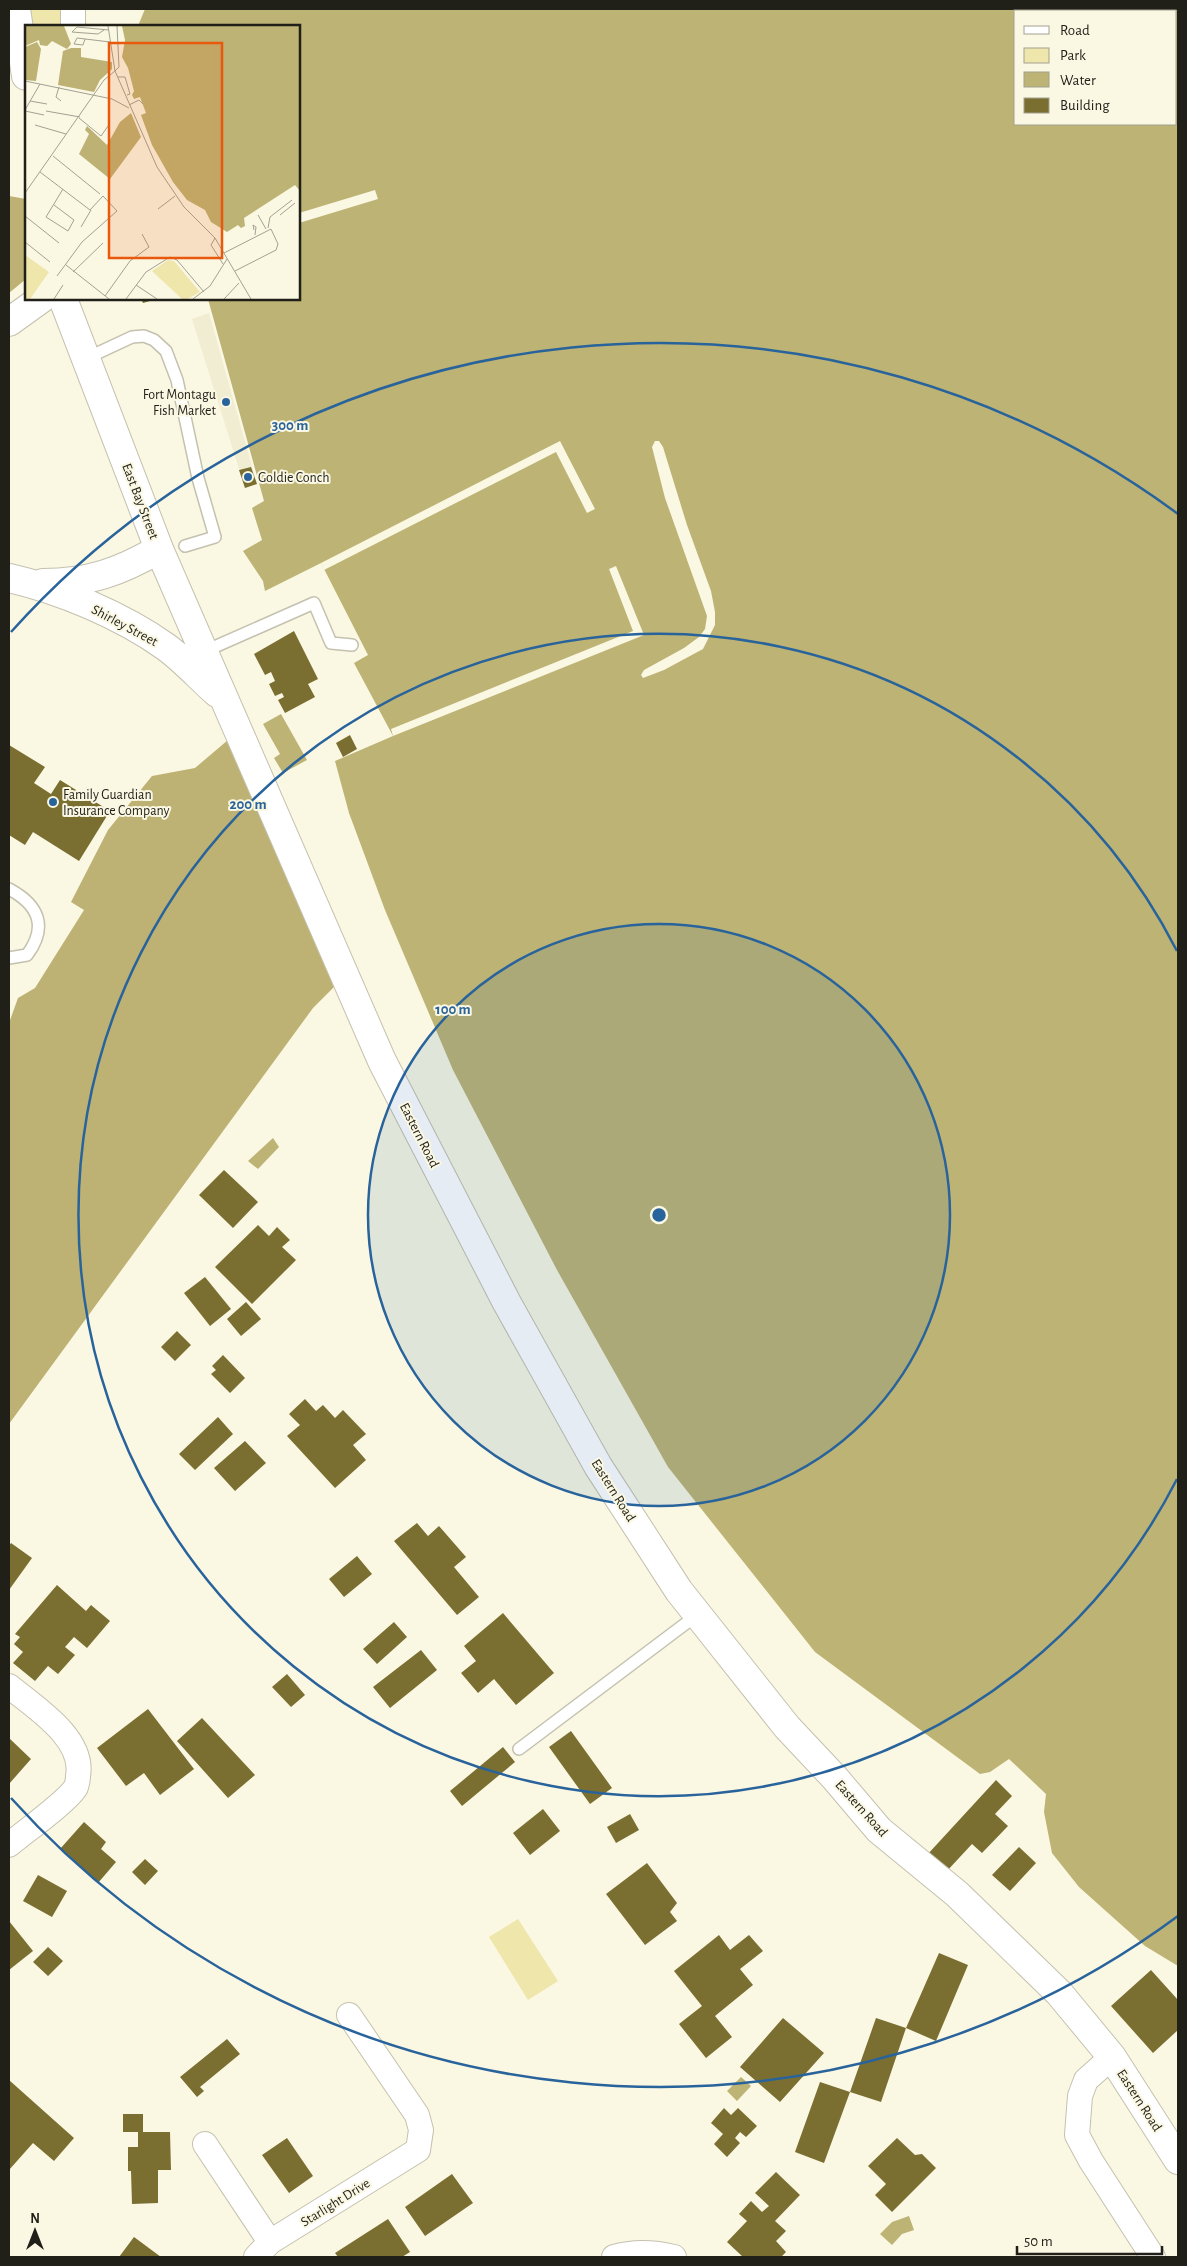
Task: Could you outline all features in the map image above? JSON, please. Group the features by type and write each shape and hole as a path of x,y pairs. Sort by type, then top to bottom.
{"main road":[{"path":"16,9 25,69"},
{"path":"9,322 40,300"},
{"name":"East Bay Street","path":"63,300 87,358 172,548 203,652 226,700"},
{"path":"20,580 65,583 98,577 172,548"},
{"name":"Shirley Street","path":"20,580 76,599 166,647 226,700"},
{"name":"Eastern Road","path":"226,700 391,1078 507,1302 598,1466 679,1591 786,1727 834,1777 879,1830 957,1894 1059,1992 1112,2057 1178,2160"}],"street":[{"path":"73,9 73,25"},
{"path":"9,1686 63,1732 73,1745 79,1770 76,1787 63,1801 9,1845"},
{"name":"Starlight Drive","path":"263,2250 418,2150 421,2130 417,2114 349,2015"},
{"path":"1112,2057 1086,2080 1080,2096 1077,2135 1091,2161 1153,2257"},
{"path":"205,2144 263,2250"},
{"path":"614,2257 647,2252 674,2257"}],"lane":[{"path":"87,358 132,336 144,336 154,340 166,351 177,380 198,478 215,537 172,548"},
{"path":"203,652 314,602 331,643 352,645"},
{"path":"9,889 18,893 38,916 40,929 36,943 27,955 9,958"},
{"path":"519,1749 697,1614"}],"shaded area":[{"path":"9,196 25,199 25,280 9,293"},
{"name":"Fort Montagu Fish Market","path":"209,313 257,484 245,488 192,319"},
{"path":"228,740 335,986 313,1008 9,1424 9,1023 18,998 35,988 84,910 71,902 108,830 152,776 195,768"}],"green space":[{"path":"29,9 84,9 87,25 32,25"},
{"path":"518,1919 558,1981 528,2000 489,1937"}],"water":[{"path":"145,9 1178,9 1178,1966 1145,1946 1079,1887 1052,1853 1044,1812 1046,1794 1009,1759 990,1772 980,1774 815,1652 668,1467 557,1270 453,1070 385,910 349,813 335,761 393,736 354,663 368,655 321,563 265,591 263,581 243,551 262,540 252,508 264,501 208,300 300,300 300,25 138,25"},
{"path":"281,714 307,760 283,773 274,758 280,754 263,724"},
{"path":"273,1138 279,1147 258,1169 248,1161"},
{"path":"741,2077 751,2086 737,2101 727,2091"},
{"path":"909,2216 914,2230 902,2234 892,2245 880,2234 892,2222"}],"pier":[{"path":"375,190 378,199 300,223 300,213"},
{"path":"560,441 595,509 587,513 556,452 324,570 321,563"},
{"path":"655,441 659,441 663,447 687,525 711,591 715,612 715,625 703,649 664,670 643,678 641,675 644,670 684,648 699,637 705,629 707,616 665,498 652,447"},
{"path":"616,566 644,635 393,736 391,729 633,631 609,569"}],"building":[{"path":"142,300 154,300 143,303"},
{"name":"Goldie Conch","path":"251,467 257,484 245,488 239,470"},
{"path":"294,631 318,679 308,684 315,697 285,713 278,700 284,697 282,693 275,696 269,684 275,681 271,672 265,675 254,654"},
{"path":"350,735 357,749 343,757 336,743"},
{"name":"Family Guardian Insurance Company","path":"9,745 45,767 34,783 51,794 60,780 110,811 79,861 33,832 25,845 9,835"},
{"path":"224,1170 258,1202 233,1228 199,1195"},
{"path":"258,1225 269,1236 277,1227 290,1240 282,1247 296,1260 252,1304 215,1267"},
{"path":"205,1277 231,1309 210,1326 184,1293"},
{"path":"246,1302 261,1319 241,1336 227,1319"},
{"path":"177,1331 191,1345 175,1361 161,1347"},
{"path":"223,1355 245,1378 230,1393 211,1374 216,1370 212,1366"},
{"path":"305,1399 316,1411 323,1405 335,1418 343,1410 366,1434 353,1445 366,1460 335,1488 287,1436 300,1425 289,1414"},
{"path":"218,1417 233,1434 195,1470 179,1454"},
{"path":"245,1441 266,1463 235,1491 214,1468"},
{"path":"417,1523 428,1536 439,1526 466,1557 454,1567 479,1597 457,1615 394,1541"},
{"path":"11,1543 32,1558 9,1590 9,1546"},
{"path":"357,1556 372,1574 344,1597 329,1579"},
{"path":"57,1585 86,1611 91,1605 110,1621 87,1648 74,1637 65,1647 75,1655 58,1674 48,1666 35,1681 13,1663 23,1652 14,1644 20,1637 15,1634"},
{"path":"503,1613 554,1673 516,1705 494,1679 478,1693 461,1673 476,1661 464,1646"},
{"path":"394,1622 407,1637 377,1664 363,1649"},
{"path":"421,1650 437,1670 390,1708 373,1687"},
{"path":"287,1674 305,1695 291,1707 272,1687"},
{"path":"148,1709 194,1769 160,1795 144,1773 126,1786 97,1748"},
{"path":"202,1718 255,1775 228,1798 177,1741"},
{"path":"571,1731 612,1788 590,1804 549,1747"},
{"path":"9,1738 31,1759 9,1784"},
{"path":"503,1747 515,1762 462,1806 450,1791"},
{"path":"996,1780 1012,1796 995,1814 1008,1826 982,1853 972,1844 946,1872 927,1855"},
{"path":"543,1809 560,1831 530,1855 513,1833"},
{"path":"630,1814 639,1830 616,1843 607,1827"},
{"path":"84,1822 106,1842 101,1849 116,1862 98,1883 60,1849"},
{"path":"1019,1847 1036,1863 1010,1891 992,1875"},
{"path":"145,1859 158,1871 145,1885 132,1872"},
{"path":"647,1863 677,1903 670,1912 677,1921 645,1945 606,1894"},
{"path":"38,1875 67,1891 52,1917 23,1901"},
{"path":"9,1921 33,1951 9,1970"},
{"path":"719,1935 730,1950 749,1935 763,1951 740,1969 753,1985 715,2016 732,2037 706,2058 679,2024 702,2006 674,1971"},
{"path":"48,1947 63,1961 48,1976 33,1962"},
{"path":"939,1953 968,1965 936,2041 906,2028"},
{"path":"1151,1970 1178,2000 1178,2030 1153,2053 1111,2006"},
{"path":"783,2018 824,2053 780,2102 740,2067"},
{"path":"876,2018 906,2028 881,2102 850,2092"},
{"path":"227,2039 240,2054 200,2087 204,2091 197,2097 180,2077"},
{"path":"9,2080 74,2138 54,2161 33,2143 9,2170"},
{"path":"820,2082 850,2092 824,2163 795,2152"},
{"path":"724,2108 731,2115 738,2108 757,2126 746,2137 740,2132 735,2138 740,2143 727,2157 714,2144 723,2134 711,2123"},
{"path":"123,2114 143,2114 143,2132 170,2132 171,2170 158,2170 158,2203 132,2204 131,2171 128,2171 128,2147 138,2147 138,2132 123,2132"},
{"path":"287,2138 313,2176 289,2193 262,2155"},
{"path":"897,2138 915,2155 922,2154 936,2168 892,2212 875,2195 886,2184 868,2166"},
{"path":"776,2172 800,2195 775,2221 786,2231 776,2241 786,2252 781,2257 743,2257 727,2242 747,2221 739,2214 751,2201 762,2212 769,2206 755,2193"},
{"path":"452,2174 473,2203 425,2236 405,2207"},
{"path":"388,2219 410,2252 402,2257 338,2257 335,2253"},
{"path":"134,2237 161,2257 119,2257"}],"place":[{"name":"Fort Montagu Fish Market","path":"226,402"},
{"name":"Goldie Conch","path":"248,477"},
{"name":"Family Guardian Insurance Company","path":"53,802"}]}
